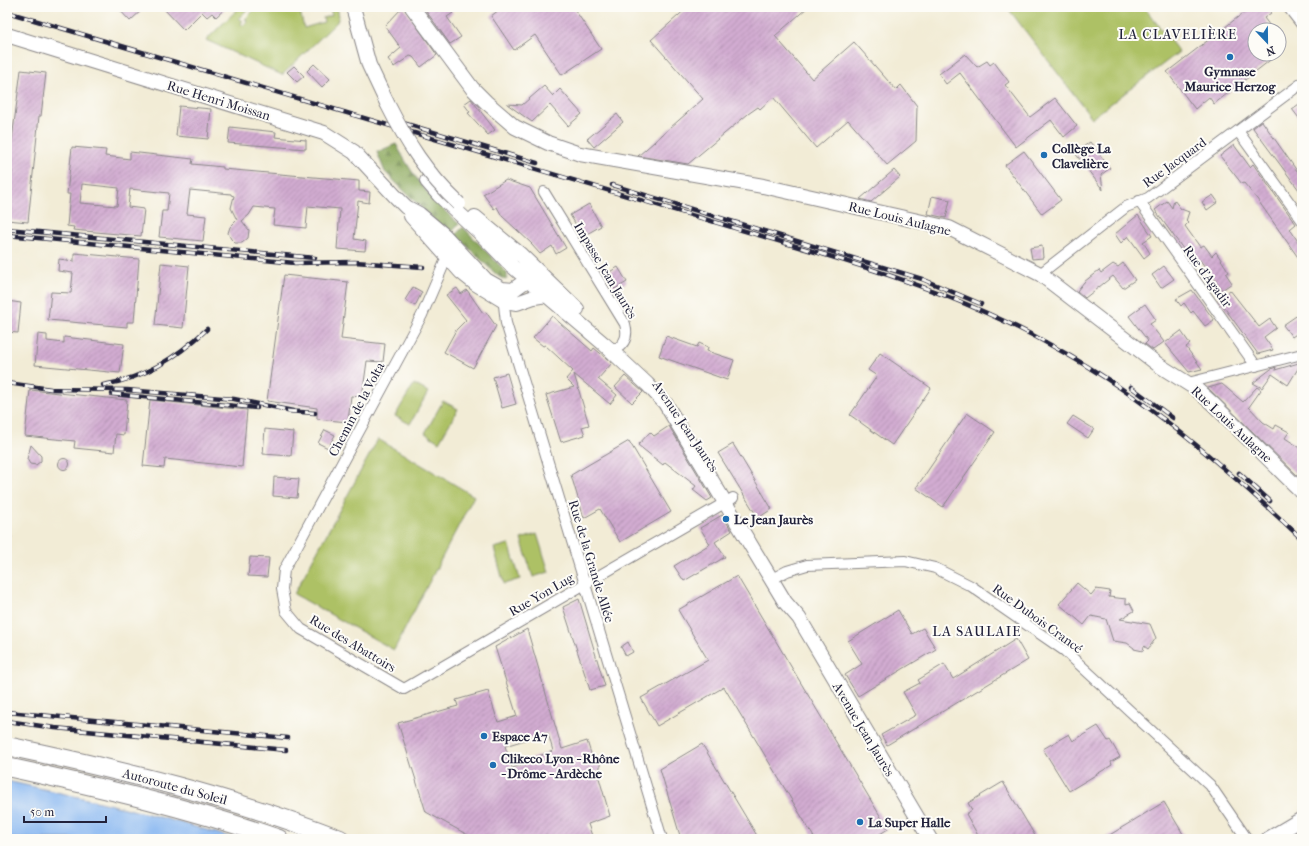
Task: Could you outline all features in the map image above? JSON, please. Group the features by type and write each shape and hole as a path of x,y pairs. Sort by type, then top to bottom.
{"highway":[{"name":"Autoroute du Soleil","path":"7,746 165,782 242,804 340,839"},
{"name":"Autoroute du Soleil","path":"7,767 140,797 230,822 279,839"}],"street":[{"path":"344,7 358,56 383,102"},
{"path":"353,7 368,65 383,102"},
{"name":"Rue Louis Aulagne","path":"412,7 472,88 489,106 515,127 548,143 580,154 770,188 949,228 1040,274 1160,366 1188,383 1214,405 1302,492"},
{"path":"1288,7 1302,25"},
{"name":"Rue Henri Moissan","path":"7,35 324,133 354,152 406,207 412,219 447,257 476,284 503,295"},
{"name":"Rue Jacquard","path":"1040,274 1126,207 1148,198 1302,83"},
{"name":"Avenue Jean Jaurès","path":"383,102 410,157 427,181 456,206 537,285 647,384 665,403 729,500"},
{"path":"1238,131 1302,220"},
{"name":"Impasse Jean Jaurès","path":"544,192 625,324 628,332 620,347"},
{"name":"Rue d'Agadir","path":"1139,201 1256,366"},
{"name":"Rue Henri Moissan","path":"406,207 419,214 444,235 486,280 503,295"},
{"name":"Rue Henri Moissan","path":"447,257 453,254 472,270 480,273"},
{"name":"Chemin de la Volta","path":"284,570 422,315 447,257"},
{"path":"503,295 513,290 537,285"},
{"name":"Avenue Jean Jaurès","path":"537,285 598,327 645,369 663,389 775,577 785,602 799,618 930,839"},
{"name":"Rue de la Grande Allée","path":"503,295 506,323 662,839"},
{"path":"604,344 616,349 620,347"},
{"path":"1188,383 1302,354"},
{"name":"Rue Yon Lug","path":"404,689 729,500"},
{"name":"Rue Dubois Crancé","path":"775,577 795,568 807,565 905,561 935,568 971,586 1065,651 1210,785 1247,839"},
{"name":"Rue des Abattoirs","path":"284,570 282,589 286,611 302,629 404,689"},
{"path":"1268,839 1302,819"}],"green space":[{"path":"240,7 250,7 239,18 243,21 241,23 243,26 247,21 245,19 257,7 299,7 304,28 324,22 323,18 332,15 329,7 337,7 339,16 337,22 282,75 206,40"},
{"path":"1007,7 1144,7 1179,52 1092,118"},
{"path":"396,144 423,187 459,224 452,232 445,227 443,229 385,172 377,152"},
{"path":"463,227 507,273 507,279 505,280 498,276 455,235"},
{"path":"414,384 428,392 410,424 395,416"},
{"path":"443,401 458,409 439,442 425,433"},
{"path":"378,439 474,496 394,650 294,594"},
{"path":"537,534 549,572 533,577 521,539"},
{"path":"509,544 520,579 504,584 494,548"}],"water":[{"path":"7,781 93,800 236,839 7,839"}],"building":[{"path":"117,7 145,7 130,21"},
{"path":"162,7 227,7 216,17 212,13 207,17 202,12 184,30"},
{"path":"403,7 437,55 421,67 413,57 410,56 394,67 388,59 401,48 385,26"},
{"path":"423,7 449,7 453,13 447,17 461,37 450,44"},
{"path":"503,7 573,7 601,49 562,75 535,35 514,50 491,16"},
{"path":"688,7 808,7 775,36 812,79 854,42 896,90 901,85 917,106 916,141 887,165 848,120 816,148 773,97 760,109 758,107 748,114 688,164 638,156 703,99 651,40"},
{"name":"Gymnase Maurice Herzog","path":"1251,7 1267,7 1271,13 1264,18 1267,22 1247,22 1247,62 1268,62 1214,104 1209,97 1195,109 1167,72"},
{"path":"965,54 977,67 987,61 990,65 994,62 1009,82 1005,85 1030,117 1055,98 1077,126 1064,137 1051,120 1016,147 960,73 946,84 939,74"},
{"path":"314,64 330,79 322,87 307,71"},
{"path":"294,66 304,76 297,82 287,72"},
{"path":"21,70 46,73 41,116 39,116 28,222 7,220 7,194 10,194 12,171 8,170"},
{"path":"544,86 553,96 560,89 582,114 568,126 550,105 532,122 507,104 522,105"},
{"path":"471,99 495,130 488,135 468,113 470,112 464,104"},
{"path":"1302,102 1302,122 1292,109"},
{"path":"179,106 211,109 208,139 176,136"},
{"path":"617,114 623,122 594,147 587,139"},
{"path":"1262,121 1302,178 1302,194 1253,128"},
{"path":"230,127 276,132 275,137 306,140 306,149 228,143"},
{"path":"1090,142 1110,168 1101,175 1103,190 1075,153"},
{"path":"1234,145 1250,167 1253,164 1296,224 1290,229 1302,248 1302,263 1257,199 1244,183 1242,184 1220,156"},
{"path":"72,147 106,150 105,156 130,159 130,152 193,159 192,164 223,167 223,169 359,181 359,191 370,192 369,203 358,201 354,239 366,241 365,251 337,249 340,209 308,206 306,228 273,225 275,209 254,207 249,215 242,221 249,230 248,238 242,243 235,243 228,233 230,227 237,220 231,208 234,196 231,194 190,190 187,214 206,216 203,241 159,237 162,211 167,211 169,193 130,189 128,207 144,209 141,236 73,230 74,227 67,226 70,194 67,194","holes":["82,184 119,188 117,206 80,203"]},
{"path":"1024,151 1061,200 1042,214 1005,165"},
{"path":"894,170 900,177 871,202 860,199"},
{"path":"506,180 530,188 566,248 556,254 552,246 540,254 532,244 502,216 497,207 494,209 483,194"},
{"path":"1213,195 1218,202 1207,210 1202,202"},
{"path":"932,196 950,200 946,218 928,214"},
{"path":"1174,200 1181,209 1189,212 1186,221 1188,223 1185,226 1200,247 1204,245 1212,256 1216,252 1229,272 1226,274 1232,283 1222,290 1200,260 1194,264 1155,210 1167,201 1172,208"},
{"path":"589,204 601,226 583,236 570,215"},
{"path":"1138,215 1152,236 1143,242 1150,253 1144,258 1128,236 1121,243 1115,234"},
{"path":"1042,246 1043,258 1032,259 1030,248"},
{"path":"74,253 139,259 134,322 127,322 127,327 48,320 51,292 71,293 73,273 58,271 59,259 74,261"},
{"path":"161,263 189,266 183,328 155,325"},
{"path":"1123,263 1135,280 1123,288 1113,276 1085,298 1077,291 1084,282 1099,270 1101,273 1113,264 1118,267"},
{"path":"1164,266 1174,279 1161,288 1152,275"},
{"path":"618,267 627,282 615,289 606,274"},
{"path":"284,275 348,282 341,339 385,344 383,362 367,361 362,397 351,396 348,422 317,419 317,408 267,401"},
{"path":"413,287 422,292 415,306 405,300"},
{"path":"457,288 461,294 467,290 483,313 486,312 496,326 473,368 444,352 456,330 466,320 446,295"},
{"path":"1192,290 1214,320 1205,326 1193,311 1191,313 1184,303 1181,306 1176,299"},
{"path":"1230,290 1259,327 1270,319 1276,328 1264,337 1273,350 1258,354 1218,299"},
{"path":"7,301 21,303 18,333 7,332"},
{"path":"1145,304 1156,320 1150,324 1164,342 1153,350 1145,344 1148,341 1129,316"},
{"path":"1302,312 1302,330 1292,337 1283,325"},
{"path":"552,316 592,351 594,348 612,363 598,379 617,395 610,404 574,374 589,425 582,427 585,435 561,442 546,395 574,387 566,379 573,371 545,345 543,346 533,338"},
{"path":"1181,331 1190,344 1186,347 1202,369 1189,372 1165,343"},
{"path":"38,334 47,335 47,341 64,343 64,337 124,344 120,373 35,365"},
{"path":"666,336 697,347 699,343 708,347 707,351 734,360 727,380 659,356"},
{"path":"880,353 931,388 892,445 850,415 877,376 868,370"},
{"path":"1302,362 1288,385 1272,374 1262,388 1253,383 1271,369 1276,367 1275,370"},
{"path":"507,373 516,404 502,408 493,377"},
{"path":"625,376 643,392 632,403 615,387"},
{"path":"1222,384 1243,402 1257,387 1261,390 1249,407 1263,422 1274,429 1276,425 1289,432 1285,438 1302,449 1302,480 1208,388"},
{"path":"30,390 127,400 124,435 116,434 114,452 74,448 75,441 25,436"},
{"path":"150,400 247,410 242,467 165,459 164,468 143,466"},
{"path":"967,413 995,432 943,507 916,488"},
{"path":"1073,416 1094,429 1088,438 1067,424"},
{"path":"669,426 712,498 707,501 693,490 696,486 665,462 663,465 638,445 650,432 654,436"},
{"path":"265,429 293,432 291,456 263,454"},
{"path":"325,430 335,435 328,448 318,443"},
{"path":"629,441 671,512 620,542 600,509 584,518 571,475"},
{"path":"733,444 772,509 758,518 718,453"},
{"path":"31,445 41,456 41,461 36,465 30,464 27,459"},
{"path":"62,459 66,459 68,460 68,468 62,469 59,466 59,462"},
{"path":"274,477 299,479 297,498 273,496"},
{"path":"722,515 732,531 715,542 725,557 684,581 674,566 710,544 700,528"},
{"path":"250,557 269,558 267,577 248,576"},
{"path":"737,576 888,829 872,839 815,839 724,687 657,726 641,698 708,660 678,610"},
{"path":"1077,583 1091,595 1096,589 1110,591 1109,597 1126,599 1126,604 1130,603 1134,611 1120,619 1150,624 1156,638 1148,649 1144,646 1143,651 1134,649 1127,643 1113,641 1106,619 1091,616 1084,625 1059,604"},
{"path":"579,599 605,686 590,690 563,607"},
{"path":"898,610 912,634 923,628 936,649 858,696 845,675 862,664 848,641"},
{"name":"Espace A7","path":"527,629 562,749 587,741 593,760 600,761 600,771 597,771 610,816 588,824 593,839 475,839 426,812 398,723 458,706 456,700 488,691 498,722 517,716 495,647","holes":["548,733 553,751 530,759 531,762 512,768 505,746"]},
{"path":"1016,639 1028,660 887,745 881,735 916,715 903,692 920,683 918,680 944,664 953,679"},
{"path":"628,642 633,652 626,656 621,647"},
{"path":"1098,726 1108,741 1110,740 1120,757 1111,762 1112,765 1069,791 1043,749 1069,734 1073,741"},
{"path":"702,744 759,839 681,839 660,769"},
{"path":"1003,782 1037,839 980,839 966,814 972,810 968,803"},
{"path":"1164,802 1186,839 1103,839"}],"railway":[{"path":"7,12 829,256 917,285 973,307 1029,333 1123,389 1215,461 1302,539"},
{"path":"403,123 537,163"},
{"path":"612,185 922,279 981,304"},
{"path":"7,229 315,258"},
{"path":"7,235 295,263 355,262 423,267"},
{"path":"103,385 118,382 146,372 172,358 207,329"},
{"path":"7,383 51,389 127,390 234,399 293,411"},
{"path":"1131,387 1173,418"},
{"path":"112,394 257,408"},
{"path":"287,411 315,413"},
{"path":"1239,473 1270,501"},
{"path":"7,712 288,738"},
{"path":"7,721 55,728 286,750"}],"place":[{"name":"Gymnase Maurice Herzog","path":"1230,57"},
{"name":"Collège La Clavelière","path":"1044,155"},
{"name":"Le Jean Jaurès","path":"726,519"},
{"name":"Espace A7","path":"484,736"},
{"name":"Clikeco Lyon - Rhône - Drôme - Ardèche","path":"493,765"},
{"name":"La Super Halle","path":"860,822"}],"district":[{"name":"LA CLAVELIÈRE","path":"1178,34"},
{"name":"LA SAULAIE","path":"977,631"}]}
